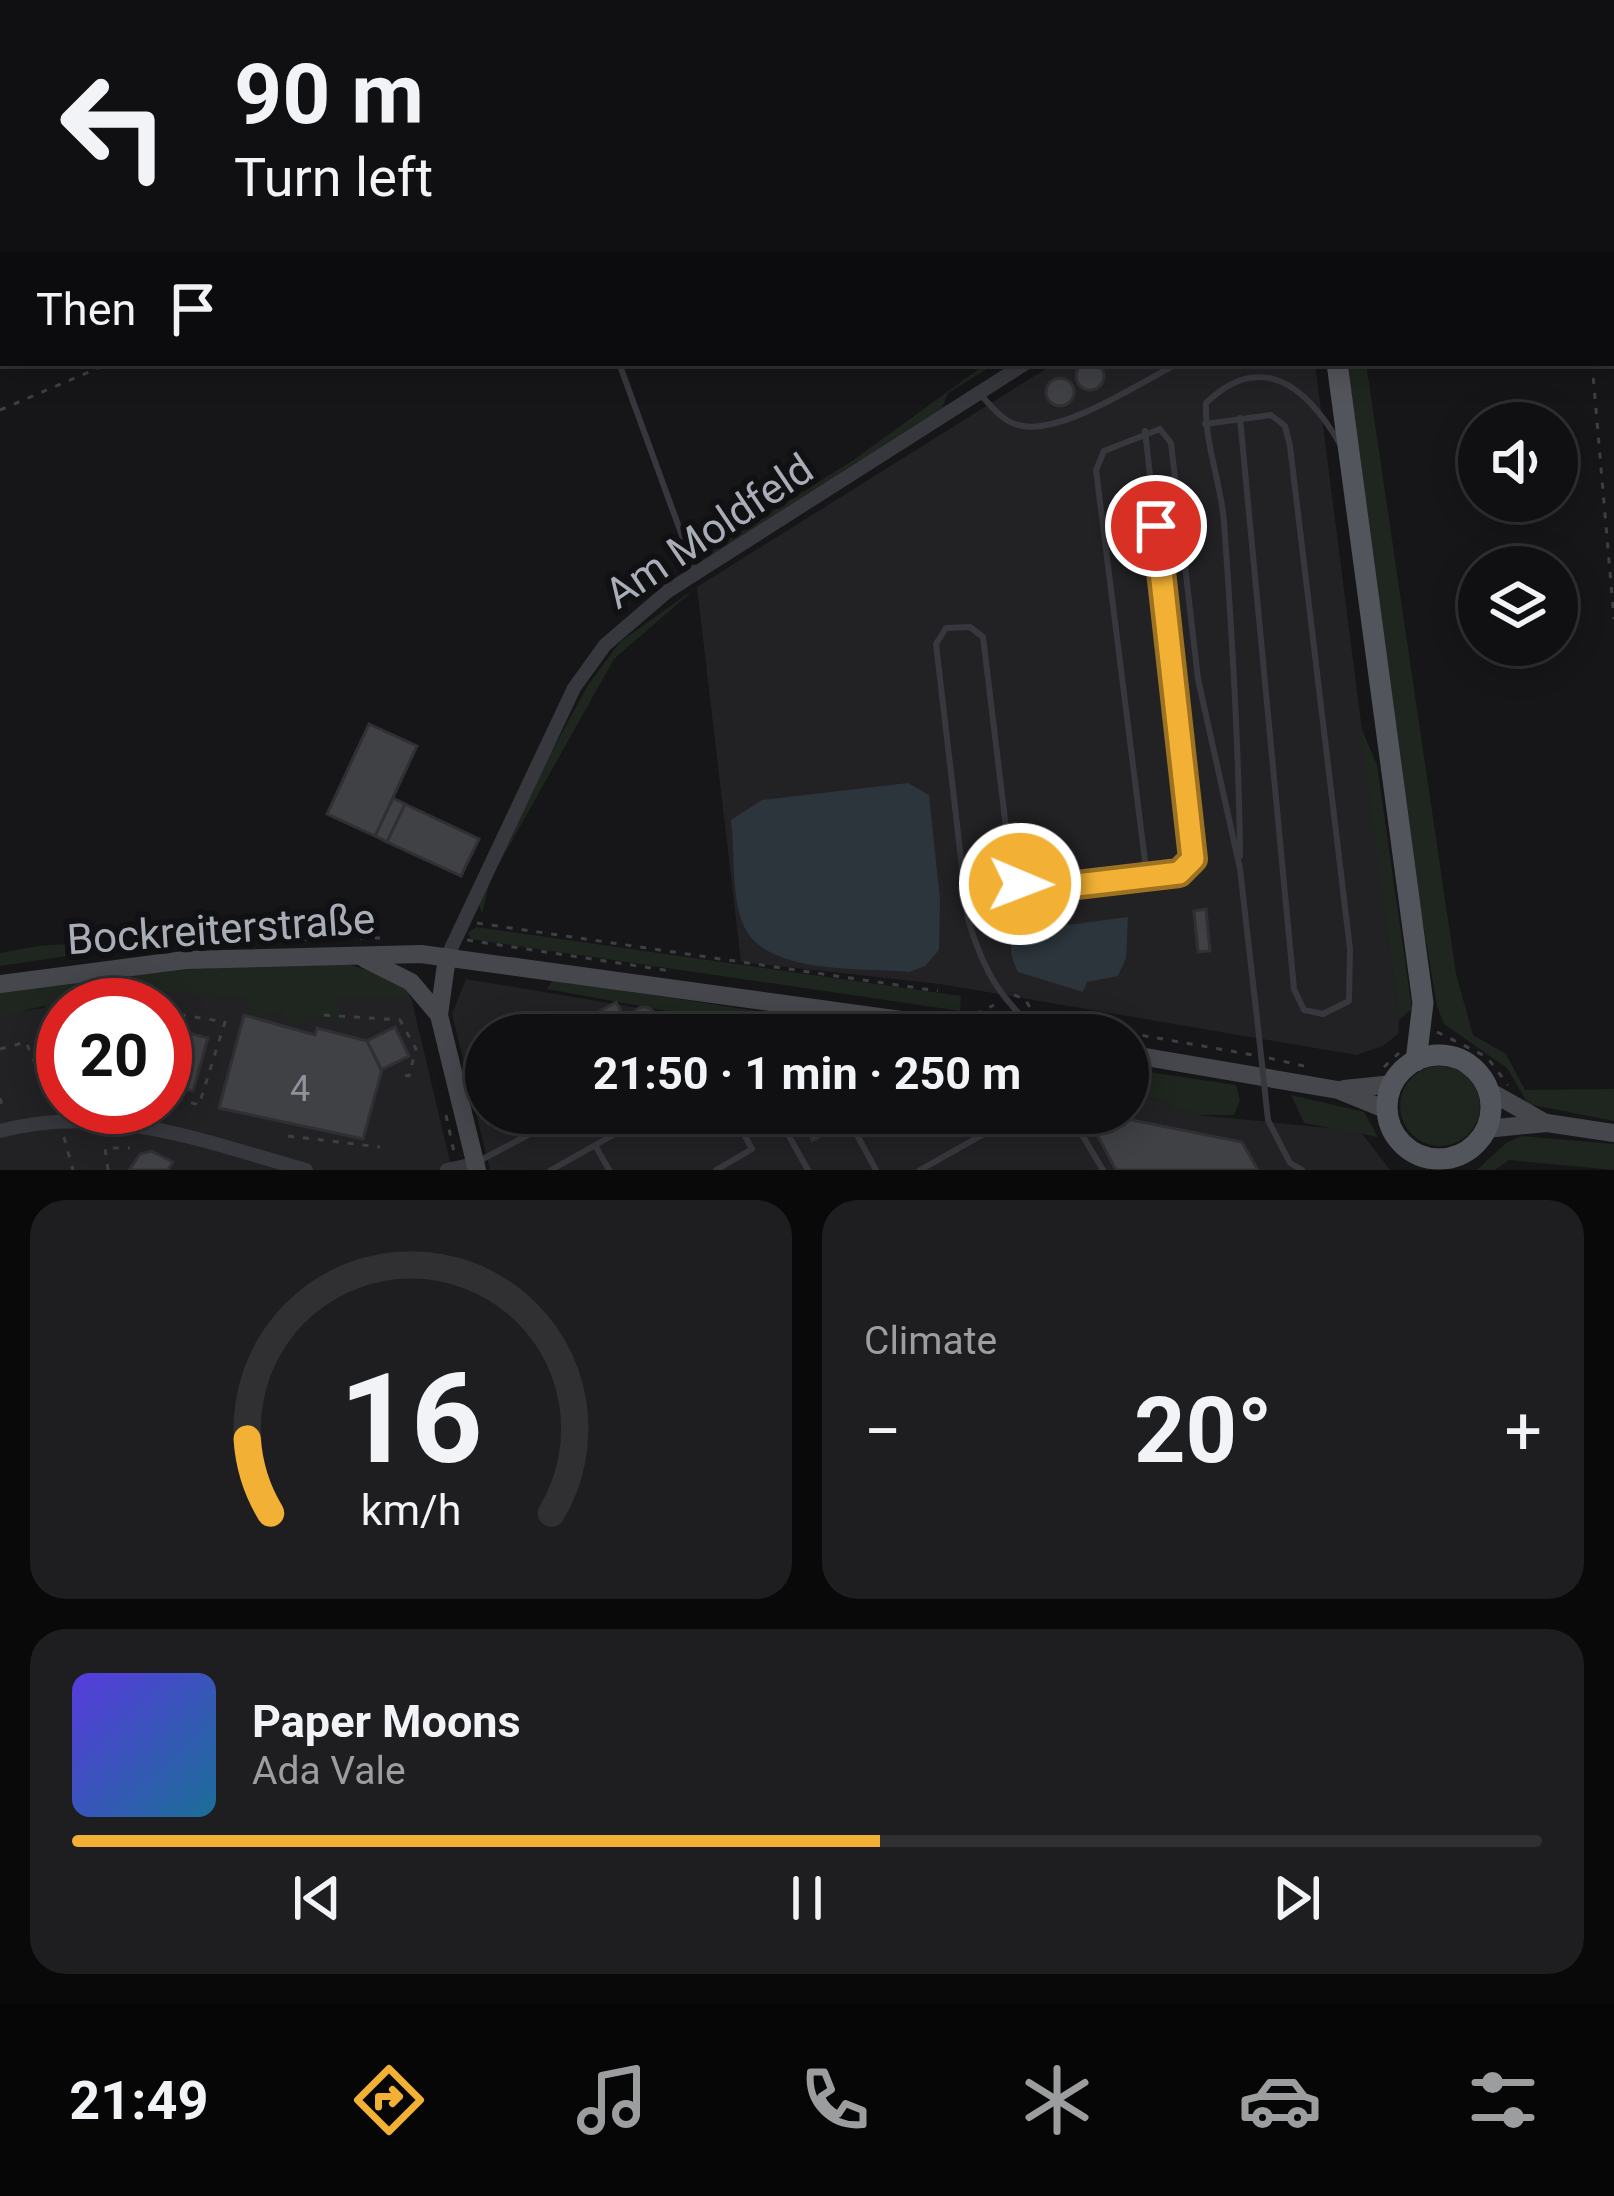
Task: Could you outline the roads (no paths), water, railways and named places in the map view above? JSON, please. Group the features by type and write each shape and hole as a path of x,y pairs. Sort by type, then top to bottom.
{"main road":[{"path":"1337,366 1424,1003 1416,1061 1393,1084 1388,1109 1400,1141 1434,1164 1463,1160 1486,1130 1489,1091"},
{"path":"350,953 398,972 439,1015"},
{"name":"Bockreiterstraße","path":"0,984 185,960 350,953 447,957 859,1014"},
{"path":"447,957 439,1015 475,1167"},
{"path":"1424,1003 1449,1057"},
{"path":"1416,1061 1449,1057 1472,1067 1489,1091 1547,1123"},
{"path":"1149,1058 1338,1090 1388,1109"},
{"path":"1338,1090 1393,1084"},
{"path":"1486,1130 1547,1123 1614,1133"}],"street":[{"name":"Am Moldfeld","path":"447,957 589,664 631,618 1021,366"},
{"path":"0,1131 37,1121 108,1120 306,1170"},
{"path":"448,1170 475,1167"}],"lane":[{"path":"620,366 696,574"},
{"path":"979,392 1004,419 1020,426 1049,427 1173,366"},
{"path":"1302,1170 1290,1163 1268,1120 1240,869 1224,519 1217,461 1205,424 1206,403 1230,380 1261,376 1291,384 1316,406 1351,469"},
{"path":"1205,424 1240,418 1271,415 1285,426 1290,446 1350,949 1349,1001 1322,1014 1304,1010 1294,989 1240,418"},
{"path":"1147,877 1096,470 1104,451 1145,431 1160,429 1171,443 1198,679 1240,869"},
{"path":"1018,1014 1002,1000 980,957 968,919 936,644 946,628 970,627 983,637 1011,869 1020,884 1034,890 1179,873 1193,859 1145,431"},
{"path":"475,1167 533,1134"},
{"path":"551,1170 615,1134"},
{"path":"716,1170 752,1149 744,1134"},
{"path":"787,1134 806,1170"},
{"path":"856,1134 876,1170"},
{"path":"920,1170 984,1134"},
{"path":"1082,1134 1103,1170"},
{"path":"595,1145 609,1170"}]}
